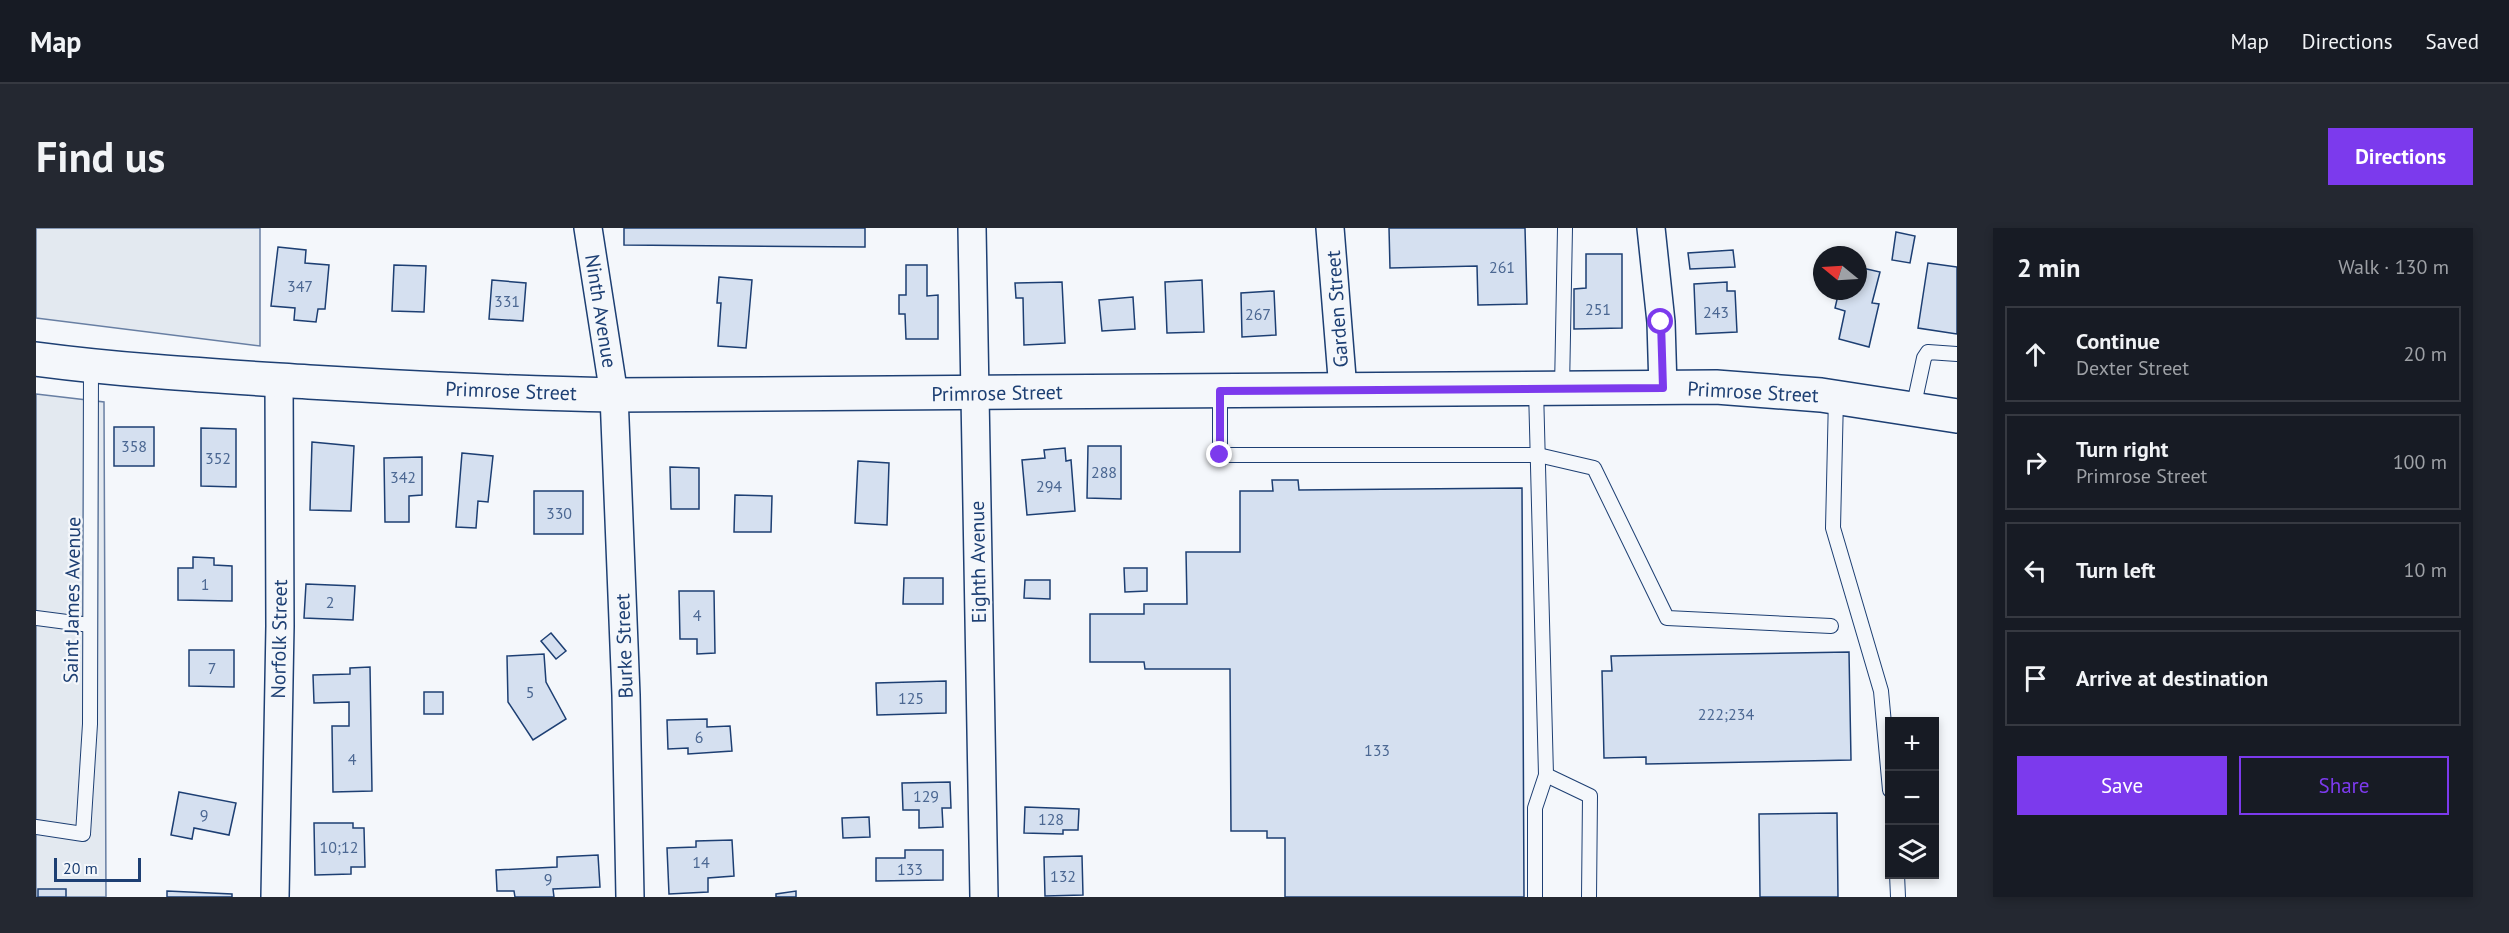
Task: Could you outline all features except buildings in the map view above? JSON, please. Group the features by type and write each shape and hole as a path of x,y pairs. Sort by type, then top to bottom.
{"main road":[{"name":"Primrose Street","path":"36,359 92,366 279,380 513,393 614,395 1740,388 1836,397 1957,416"}],"street":[{"name":"Ninth Avenue","path":"588,228 614,395"},
{"name":"Eighth Avenue","path":"972,228 984,897"},
{"name":"Garden Street","path":"1330,228 1343,390"},
{"path":"1651,228 1661,322 1663,388"},
{"name":"Norfolk Street","path":"275,897 280,626 279,380"},
{"name":"Burke Street","path":"614,395 627,706 630,897"}],"lane":[{"path":"1535,897 1536,808 1546,775 1538,455 1549,389 1564,228"},
{"path":"1913,409 1924,358 1928,352 1957,354"},
{"name":"Saint James Avenue","path":"36,827 83,834 90,724 92,366"},
{"path":"1220,391 1220,455 1538,455 1594,468 1667,618 1831,626"},
{"path":"1836,397 1833,528 1881,691 1888,771"},
{"path":"36,618 90,625"},
{"path":"1546,775 1590,796 1589,897"},
{"path":"1897,879 1898,897"}],"shaded area":[{"path":"36,228 260,228 260,346 36,318"},
{"path":"36,394 104,402 106,897 36,897"}],"route":[{"path":"1220,455 1220,391 1663,388 1661,322"}]}
